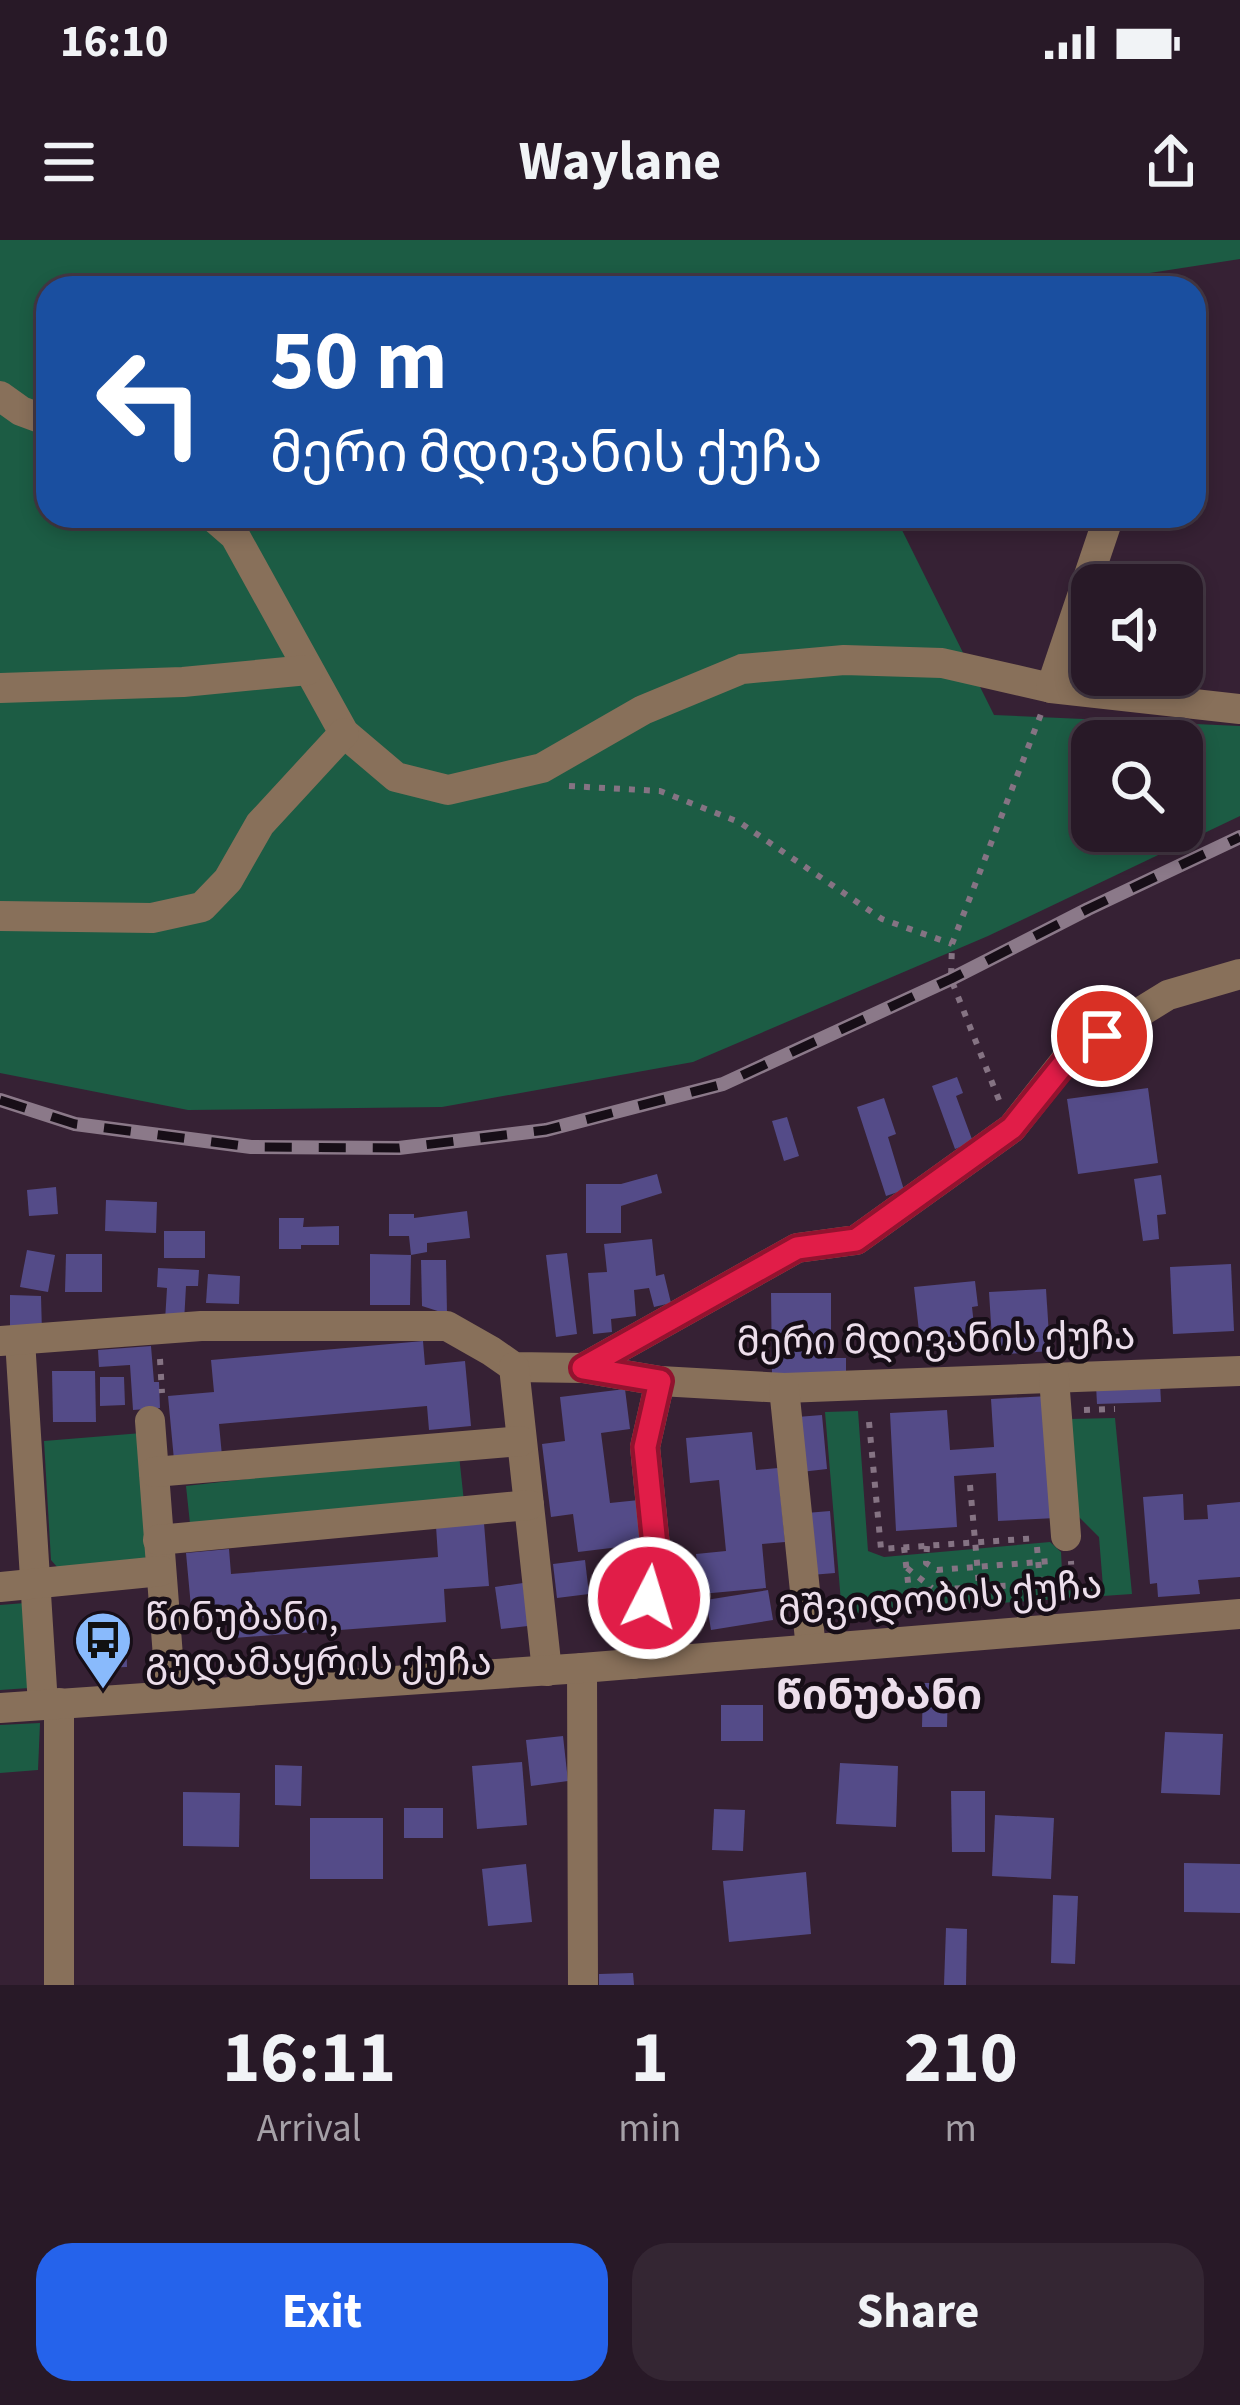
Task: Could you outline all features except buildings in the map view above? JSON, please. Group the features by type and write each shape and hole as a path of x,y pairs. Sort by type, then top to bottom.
{"street":[{"path":"0,396 36,417"},
{"path":"226,528 235,536 344,733 396,777 448,790 542,768 643,710 742,669 844,660 942,663 1051,688 1240,709"},
{"path":"1051,688 1105,528"},
{"path":"0,688 183,682 308,670"},
{"path":"0,916 152,918 202,908 228,880 260,824 344,733"},
{"path":"583,1368 797,1248 856,1240 1012,1128 1070,1056 1168,995 1240,974"},
{"path":"59,1985 51,1704 10,1340 201,1326 447,1326 491,1351 514,1367 547,1671"},
{"name":"მერი მდივანის ქუჩა","path":"514,1367 583,1368 660,1381 784,1388 1237,1377"},
{"path":"1054,1378 1058,1544"},
{"path":"633,1664 657,1565 645,1447 660,1381"},
{"path":"784,1388 812,1649"},
{"path":"150,1421 171,1696"},
{"path":"154,1472 521,1441"},
{"path":"0,1587 36,1584 160,1556 529,1505"},
{"name":"მშვიდობის ქუჩა","path":"0,1708 547,1671 1240,1614"},
{"path":"582,1668 583,1985"}],"path":[{"path":"1012,1128 951,980 952,944 1051,688"},
{"path":"554,786 660,791 739,822 882,919 952,944"},
{"path":"150,1421 163,1408 158,1331"},
{"path":"869,1422 881,1549 975,1542 1058,1544"},
{"path":"970,1485 984,1635"},
{"path":"927,1546 926,1563 937,1570 1038,1562 1058,1544"},
{"path":"1038,1562 1058,1544"},
{"path":"904,1547 909,1591 1072,1582 1058,1544"},
{"path":"1038,1562 1040,1583"},
{"path":"907,1568 934,1589"},
{"path":"922,1580 933,1568"}],"green space":[{"path":"0,240 1240,240 1240,259 1130,276 36,276 36,528 901,528 994,715 1106,720 1071,720 1071,852 1164,852 988,936 693,1062 442,1107 188,1110 0,1073"},
{"path":"1203,724 1240,726 1240,816 1203,834"},
{"path":"858,1411 868,1551 884,1557 1050,1542 1061,1552 1063,1591 1103,1587 1099,1537 1076,1514 1069,1419 1115,1418 1132,1594 842,1614 825,1412"},
{"path":"142,1433 148,1552 143,1561 58,1568 51,1560 44,1441"},
{"path":"459,1455 464,1502 191,1533 186,1486"},
{"path":"25,1603 29,1688 0,1690 0,1605"},
{"path":"40,1723 38,1770 0,1773 0,1725"}],"railway":[{"path":"0,1100 75,1124 251,1147 399,1148 546,1130 723,1084 1240,837"}],"place":[{"name":"წინუბანი, გუდამაყრის ქუჩა","path":"103,1691"}],"district":[{"name":"წინუბანი","path":"879,1696"}],"route":[{"path":"649,1598 657,1565 645,1447 660,1381 583,1368 797,1248 856,1240 1012,1128 1070,1056 1102,1036"}]}
